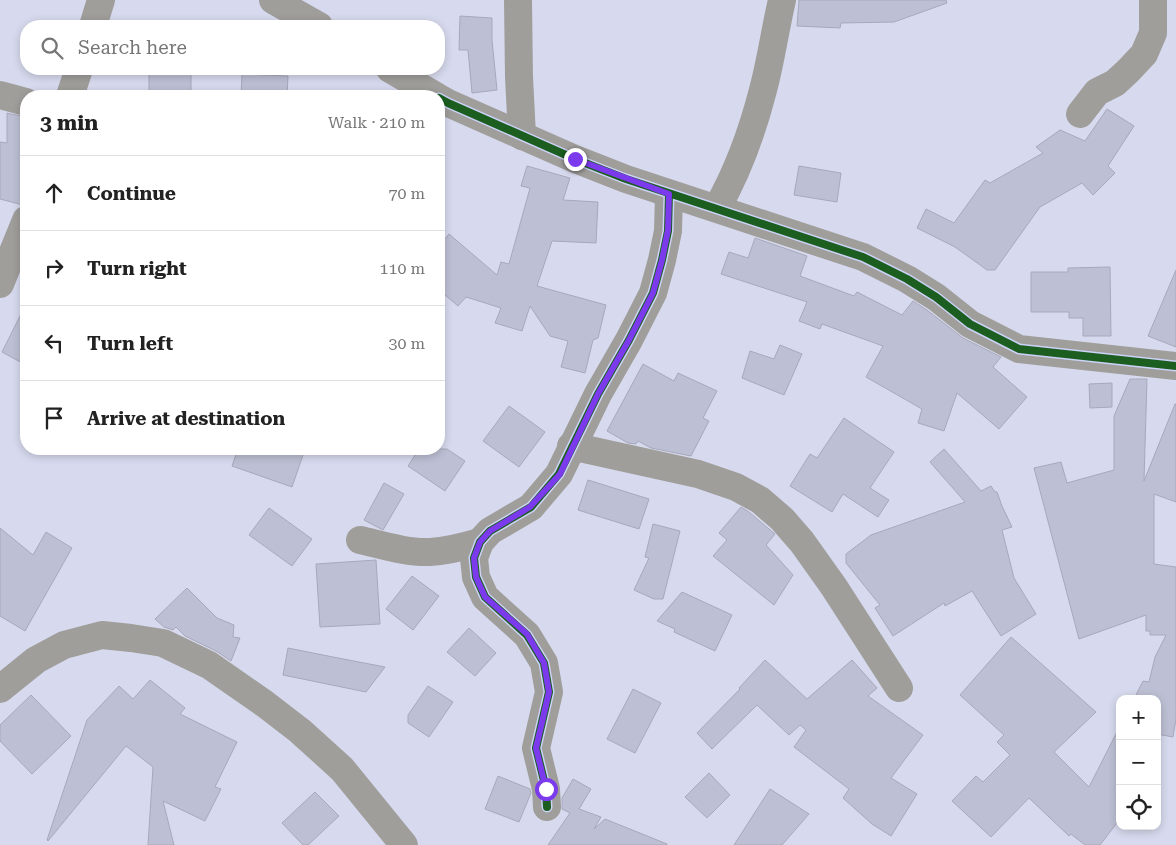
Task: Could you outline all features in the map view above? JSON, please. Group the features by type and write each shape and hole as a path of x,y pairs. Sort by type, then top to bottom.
{"street":[{"path":"94,20 101,0"},
{"path":"273,0 308,20"},
{"path":"518,0 522,136"},
{"path":"717,208 727,190 754,121 763,90 782,0"},
{"path":"1080,114 1097,92 1115,83 1144,54 1153,33 1154,0"},
{"path":"72,90 77,75"},
{"path":"400,75 423,90"},
{"path":"0,95 20,100"},
{"path":"445,103 584,162 669,194 717,208 863,257 907,279 936,297 970,324 1019,349 1176,366"},
{"path":"546,807 546,789 536,748 549,692 544,663 527,634 485,597 476,577 474,558 480,542 490,531 530,507 560,474 571,446 653,293 668,230 669,194"},
{"path":"0,284 20,235"},
{"path":"571,446 698,474 736,488 760,500 782,519 802,542 834,586 899,688"},
{"path":"360,540 402,549 428,552 452,550 480,542"},
{"path":"0,689 36,660 64,645 102,635 164,643 209,665 266,704 300,731 342,769 404,845"}],"building":[{"path":"799,0 946,0 947,3 894,22 841,23 840,28 797,26"},
{"path":"460,16 492,18 492,40 497,90 472,93 468,50 459,50"},
{"path":"149,75 191,75 191,90 149,90"},
{"path":"242,75 288,76 287,90 241,90"},
{"path":"1107,109 1134,126 1108,166 1115,173 1093,195 1082,183 1040,207 995,270 987,270 955,247 917,228 926,209 954,223 985,180 990,183 1043,153 1036,147 1060,130 1085,141"},
{"path":"7,113 20,116 20,204 0,199 0,142 7,143"},
{"path":"527,166 570,178 563,200 598,202 596,243 552,241 537,286 606,305 598,338 593,340 585,373 561,367 568,341 550,336 530,306 522,331 495,323 501,308 466,297 458,306 445,295 445,239 449,234 497,275 501,262 509,264 530,188 521,186"},
{"path":"799,166 841,173 837,202 794,195"},
{"path":"755,238 807,256 800,276 854,296 857,292 902,315 913,301 963,338 1001,357 993,367 1027,397 999,429 957,393 944,431 918,423 922,409 866,377 883,346 822,324 820,329 799,321 807,302 721,274 729,252 748,258"},
{"path":"1110,267 1111,336 1083,336 1083,318 1069,318 1069,312 1031,312 1031,272 1068,272 1068,268"},
{"path":"1176,270 1176,347 1148,336"},
{"path":"20,316 20,362 2,352"},
{"path":"780,345 802,354 784,395 742,378 750,351 774,359"},
{"path":"643,364 674,381 678,373 717,391 703,418 709,421 691,456 651,448 638,441 636,444 628,443 607,431"},
{"path":"1130,379 1147,379 1144,481 1176,404 1176,502 1154,494 1154,564 1176,567 1176,719 1173,737 1161,735 1161,695 1136,695 1143,681 1149,682 1155,657 1166,635 1150,635 1150,631 1146,631 1146,615 1079,639 1034,468 1061,462 1067,483 1114,470 1114,416"},
{"path":"1112,383 1112,407 1090,408 1089,384"},
{"path":"509,406 545,432 519,467 483,441"},
{"path":"844,418 894,452 870,488 889,500 878,517 843,494 832,512 790,486 810,454 817,458"},
{"path":"445,449 465,461 445,491 408,466 415,455 445,455"},
{"path":"944,449 981,491 991,486 997,492 1012,527 1002,530 1014,578 1036,614 1001,636 972,591 945,606 944,603 893,636 875,608 880,605 846,563 846,554 871,535 965,502 930,462"},
{"path":"236,455 303,455 292,487 232,466"},
{"path":"588,480 649,499 639,529 578,510"},
{"path":"384,483 404,494 383,530 364,520"},
{"path":"741,507 775,534 766,545 793,575 774,605 713,556 727,540 719,533"},
{"path":"269,508 312,539 292,566 249,535"},
{"path":"653,524 680,531 663,599 654,599 634,590 649,558 645,557"},
{"path":"0,528 33,555 46,532 72,548 25,631 0,616"},
{"path":"376,560 380,624 320,627 316,564"},
{"path":"412,576 439,596 413,630 386,609"},
{"path":"187,588 217,618 234,625 233,637 240,638 231,661 216,651 185,636 176,627 173,630 164,627 155,619"},
{"path":"682,592 732,615 715,651 674,632 675,629 657,621"},
{"path":"469,628 496,653 475,676 447,652"},
{"path":"1011,637 1096,712 1054,752 1089,787 1116,734 1116,824 1100,845 1085,845 1071,834 1069,836 1029,798 991,837 952,801 976,776 983,782 1010,755 997,742 1004,735 960,695"},
{"path":"288,648 385,667 366,692 283,675"},
{"path":"765,660 807,699 852,660 877,688 868,696 923,735 891,778 917,794 891,836 872,824 843,798 849,789 794,747 806,730 800,725 789,735 757,705 712,749 697,733"},
{"path":"150,680 185,708 180,714 237,742 215,787 221,789 205,821 163,801 174,845 148,845 153,767 126,746 48,841 87,720 119,686 133,699"},
{"path":"428,686 453,702 429,737 408,723 408,715"},
{"path":"633,689 661,703 635,753 607,739"},
{"path":"31,695 71,736 32,774 0,741 0,725"},
{"path":"709,773 730,795 707,818 685,797"},
{"path":"498,776 530,789 531,793 519,822 485,809"},
{"path":"573,779 591,789 579,809 601,817 594,829 605,819 667,845 548,845 570,813 562,809 562,798"},
{"path":"770,789 809,814 782,845 734,845"},
{"path":"315,792 339,816 308,845 303,845 282,823"}],"cycle path":[{"path":"445,101 575,159 626,179 863,257 907,279 936,297 970,324 1019,349 1176,366"},
{"path":"547,807 546,789 536,748 549,692 544,663 527,635 485,597 476,577 474,558 480,542 490,531 531,507 559,474 598,394 653,293 668,231 669,194"}],"route":[{"path":"546,789 536,748 549,692 544,663 527,634 485,597 476,577 474,558 480,542 490,531 530,507 560,474 571,446 653,293 668,230 669,194 575,159"}]}
